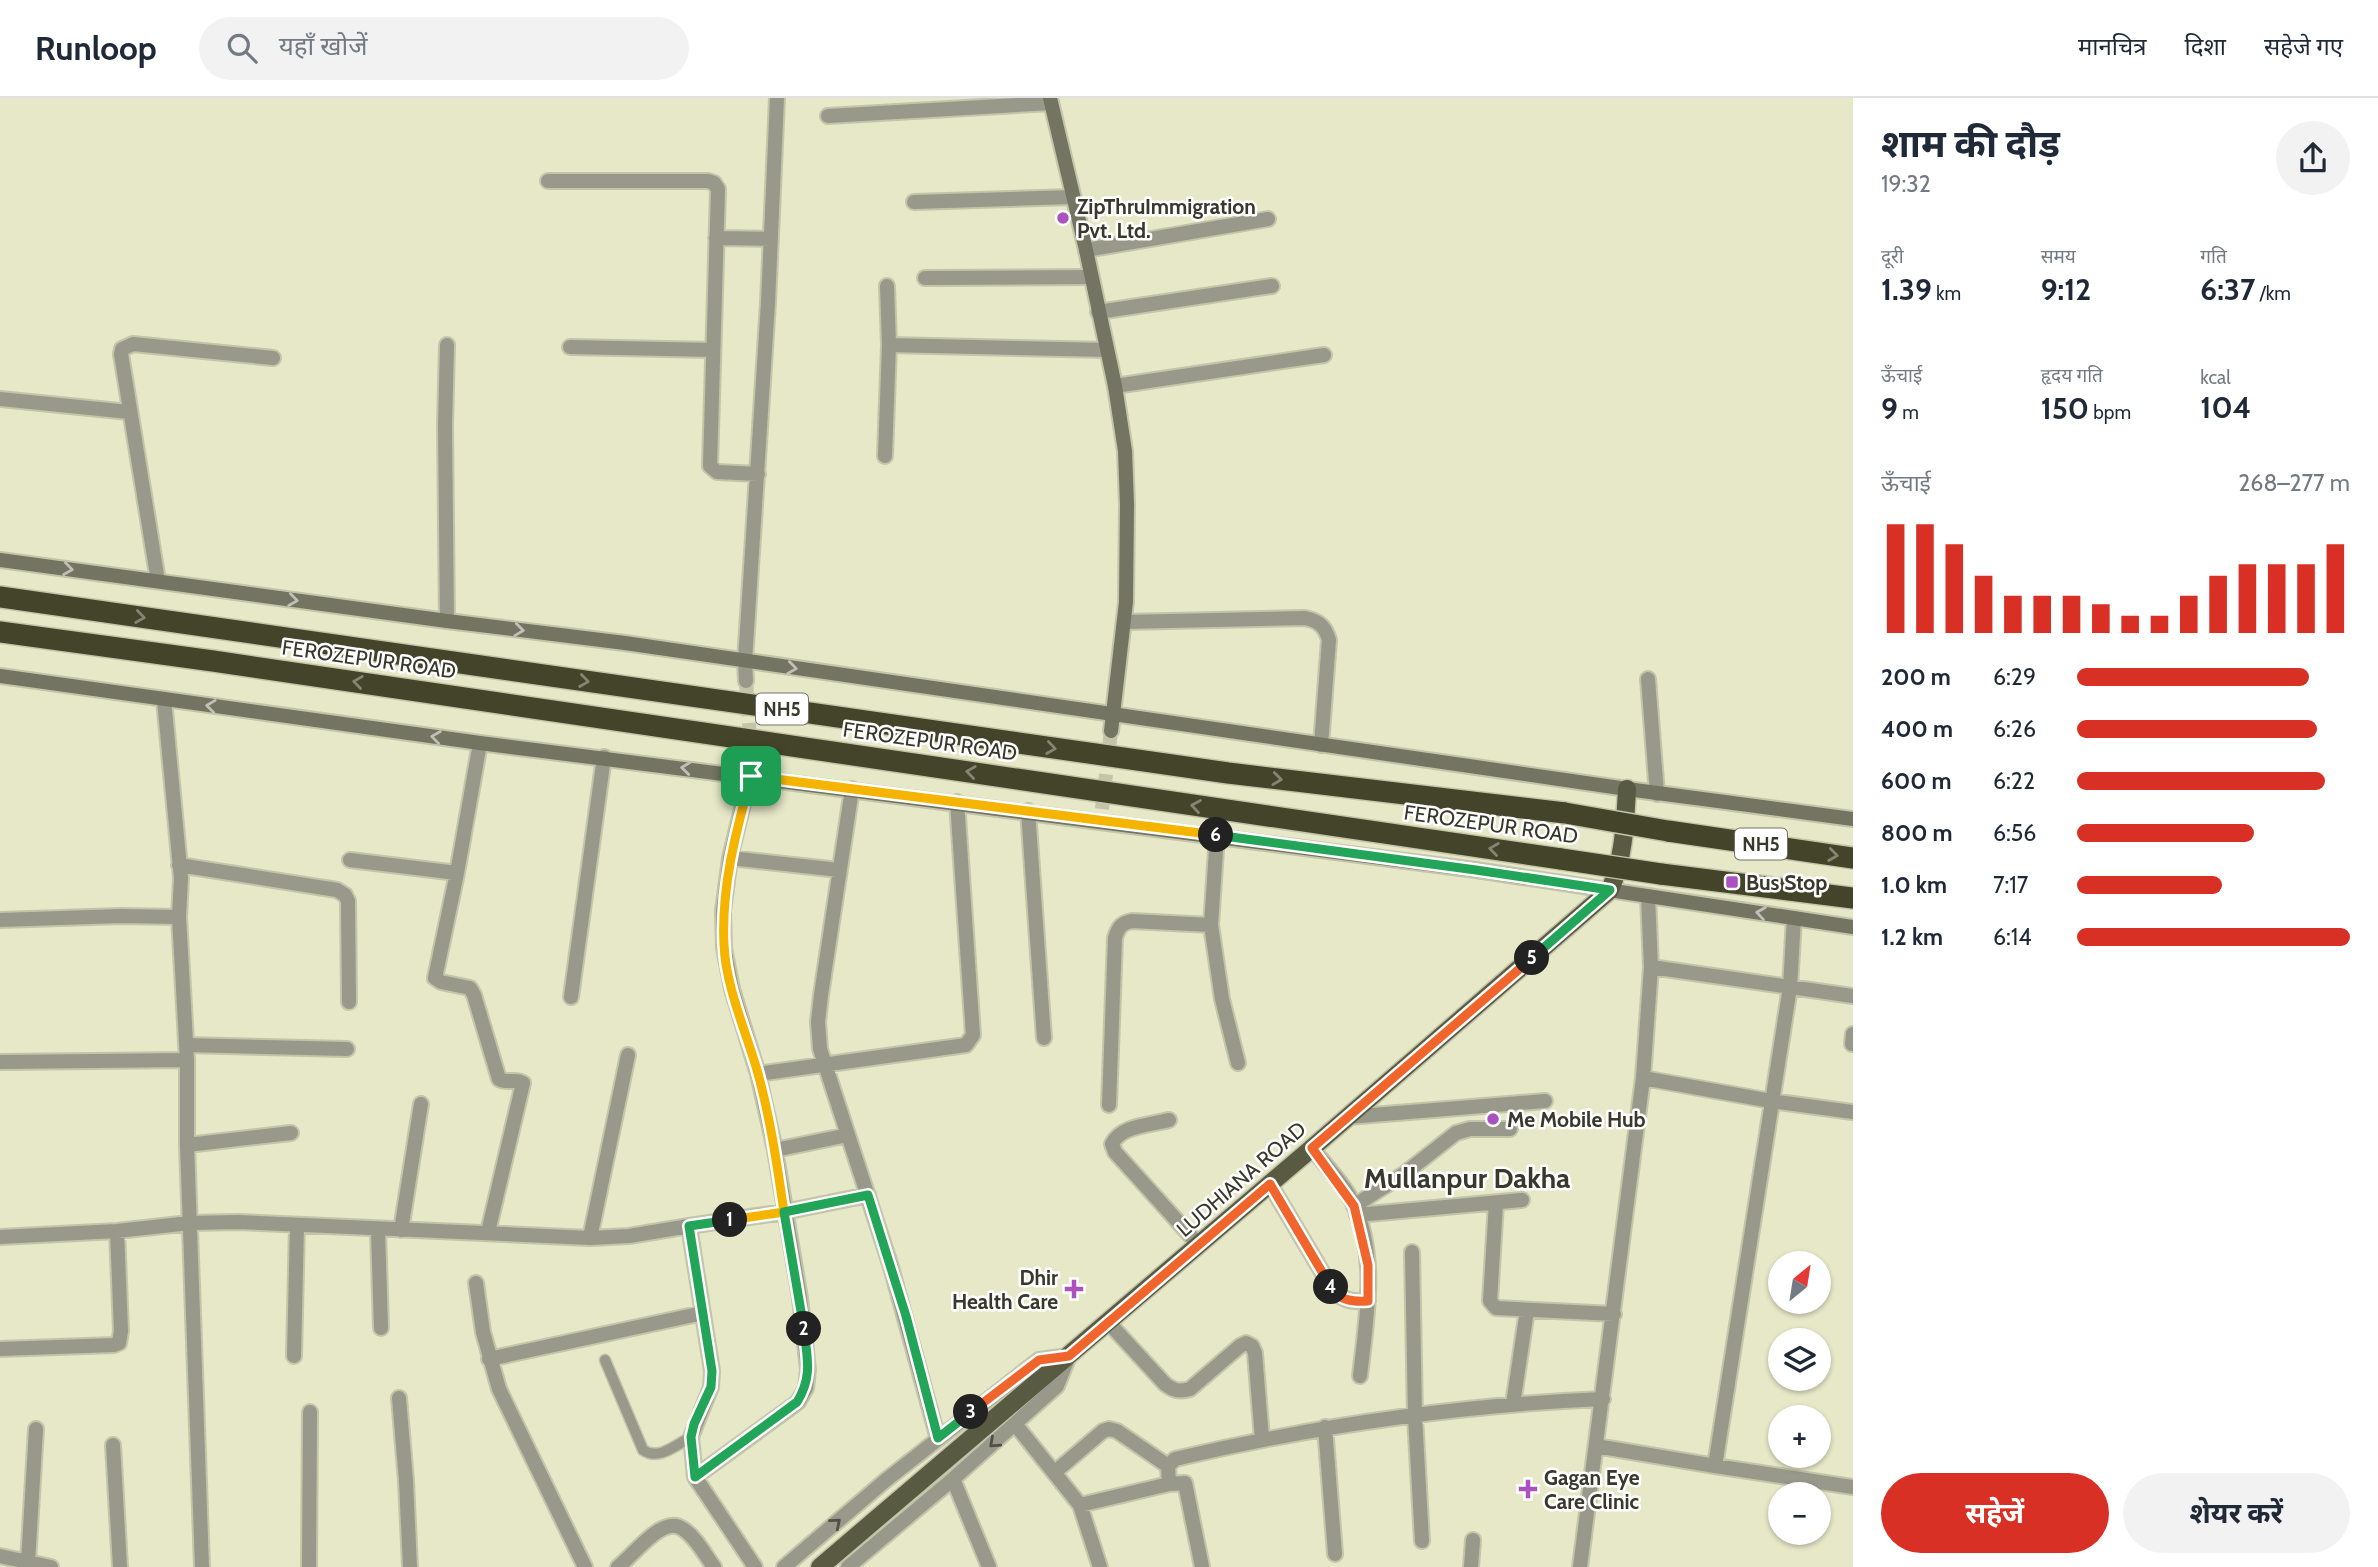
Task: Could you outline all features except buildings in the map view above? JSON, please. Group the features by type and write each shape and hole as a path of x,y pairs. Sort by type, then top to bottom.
{"highway":[{"name":"NH5","path":"0,597 1227,773 1565,813 1853,858"},
{"name":"FEROZEPUR ROAD","path":"0,632 1661,874 1853,898"}],"main road":[{"path":"1050,101 1086,250 1115,386 1125,451 1128,505 1124,622 1111,731"},
{"path":"0,560 587,638 1321,746 1853,819"},
{"path":"0,676 480,743 751,771 852,789 1028,811 1101,815 1217,835 1463,868 1853,928"},
{"path":"1610,890 1625,841 1627,789"},
{"name":"LUDHIANA ROAD","path":"820,1567 1199,1245 1610,890"}],"street":[{"path":"747,681 745,661 758,474 777,98"},
{"path":"828,116 1050,101"},
{"path":"548,181 714,183 718,189 710,466 717,472 758,474"},
{"path":"914,202 1073,197"},
{"path":"1086,250 1268,219"},
{"path":"716,238 771,239"},
{"path":"925,278 1091,277"},
{"path":"885,456 889,345 887,286"},
{"path":"1098,312 1272,286"},
{"path":"158,581 129,412 122,349 126,345 273,358"},
{"path":"447,345 447,621"},
{"path":"889,345 1107,350"},
{"path":"570,347 713,350"},
{"path":"1115,386 1324,355"},
{"path":"0,399 129,412"},
{"path":"1124,622 1305,618 1316,621 1325,629 1329,640 1321,746"},
{"path":"1648,679 1657,794"},
{"path":"164,700 181,878 179,917 186,1052 202,1567"},
{"path":"480,743 435,978 440,982 470,988 499,1079 518,1080 523,1083 488,1232"},
{"path":"571,997 604,757"},
{"path":"695,1477 797,1402 806,1388 808,1370 800,1298 775,1150 758,1074 732,989 724,948 723,911 730,858 751,771"},
{"path":"852,789 818,1022 820,1049 906,1316 938,1438"},
{"path":"758,1074 966,1045 970,1042 972,1035 957,802"},
{"path":"1028,811 1044,1038"},
{"path":"1217,835 1212,925 1222,999 1238,1063"},
{"path":"730,858 839,870"},
{"path":"350,860 457,873"},
{"path":"179,865 337,890 345,895 348,901 349,1002"},
{"path":"1580,1567 1643,1078 1651,967 1648,896"},
{"path":"0,919 179,917"},
{"path":"1715,1466 1790,988 1794,918"},
{"path":"1109,1105 1115,938 1118,929 1124,923 1132,922 1212,925"},
{"path":"1651,967 1853,996"},
{"path":"0,1062 186,1052 347,1049"},
{"path":"590,1238 628,1055"},
{"path":"1643,1078 1771,1101 1853,1112"},
{"path":"1348,1117 1545,1101"},
{"path":"401,1230 421,1104"},
{"path":"1169,1120 1124,1131 1116,1135 1112,1144 1115,1152 1199,1245"},
{"path":"1355,1210 1455,1133 1470,1129 1510,1129"},
{"path":"187,1145 290,1133"},
{"path":"775,1150 848,1135"},
{"path":"1312,1148 1355,1210 1368,1265 1368,1301 1360,1376"},
{"path":"1270,1184 1334,1292 1353,1302 1368,1301"},
{"path":"0,1237 117,1231 190,1223 488,1232 590,1238 629,1236 784,1212 868,1195"},
{"path":"1355,1210 1522,1200"},
{"path":"1496,1203 1490,1301 1496,1308 1614,1314"},
{"path":"294,1356 297,1225"},
{"path":"689,1226 712,1371 711,1387 691,1437 695,1477 755,1567"},
{"path":"378,1230 381,1328"},
{"path":"0,1349 118,1343 121,1332 117,1231"},
{"path":"1412,1252 1415,1416 1422,1541"},
{"path":"476,1283 489,1359 499,1389 584,1567"},
{"path":"1514,1404 1527,1310"},
{"path":"489,1359 703,1313"},
{"path":"1108,1322 1165,1384 1181,1392 1190,1388 1240,1346 1246,1343 1252,1346 1255,1353 1262,1439"},
{"path":"784,1567 938,1438 1039,1360 1069,1356 1057,1386 954,1479 848,1567"},
{"path":"399,1398 410,1567"},
{"path":"1169,1484 1168,1466 1175,1459 1262,1439 1325,1427 1514,1404 1603,1399"},
{"path":"309,1567 310,1412"},
{"path":"1016,1423 1080,1505 1100,1567"},
{"path":"1325,1427 1335,1554"},
{"path":"28,1562 36,1429"},
{"path":"1055,1472 1103,1431 1109,1429 1168,1466"},
{"path":"113,1445 120,1567"},
{"path":"1596,1446 1853,1487"},
{"path":"954,1479 989,1567"},
{"path":"1080,1505 1182,1482 1187,1486 1202,1567"},
{"path":"618,1567 661,1528 671,1524 688,1533 714,1567"},
{"path":"1471,1567 1473,1540"},
{"path":"0,1556 51,1567"}],"lane":[{"path":"605,1360 643,1450 649,1455 657,1455 691,1437"}],"tunnel":[{"path":"746,681 752,767"},
{"path":"1102,809 1111,731"}],"place":[{"name":"ZipThruImmigration Pvt. Ltd.","path":"1063,218"},
{"name":"Bus Stop","path":"1732,882"},
{"name":"Me Mobile Hub","path":"1493,1119"},
{"name":"Dhir Health Care","path":"1074,1289"},
{"name":"Gagan Eye Care Clinic","path":"1528,1489"}],"district":[{"name":"Mullanpur Dakha","path":"1467,1178"}],"route":[{"path":"751,776 730,858 723,911 724,948 732,989 758,1074 775,1150 784,1212 689,1226 712,1371 707,1400 694,1424 691,1437 695,1477 784,1414 797,1402 806,1388 808,1370 800,1298 784,1212 868,1195 906,1316 938,1438 1039,1360 1069,1356 1270,1184 1334,1292 1353,1302 1368,1301 1368,1265 1354,1206 1312,1148 1610,890 1390,858 751,776"}]}
